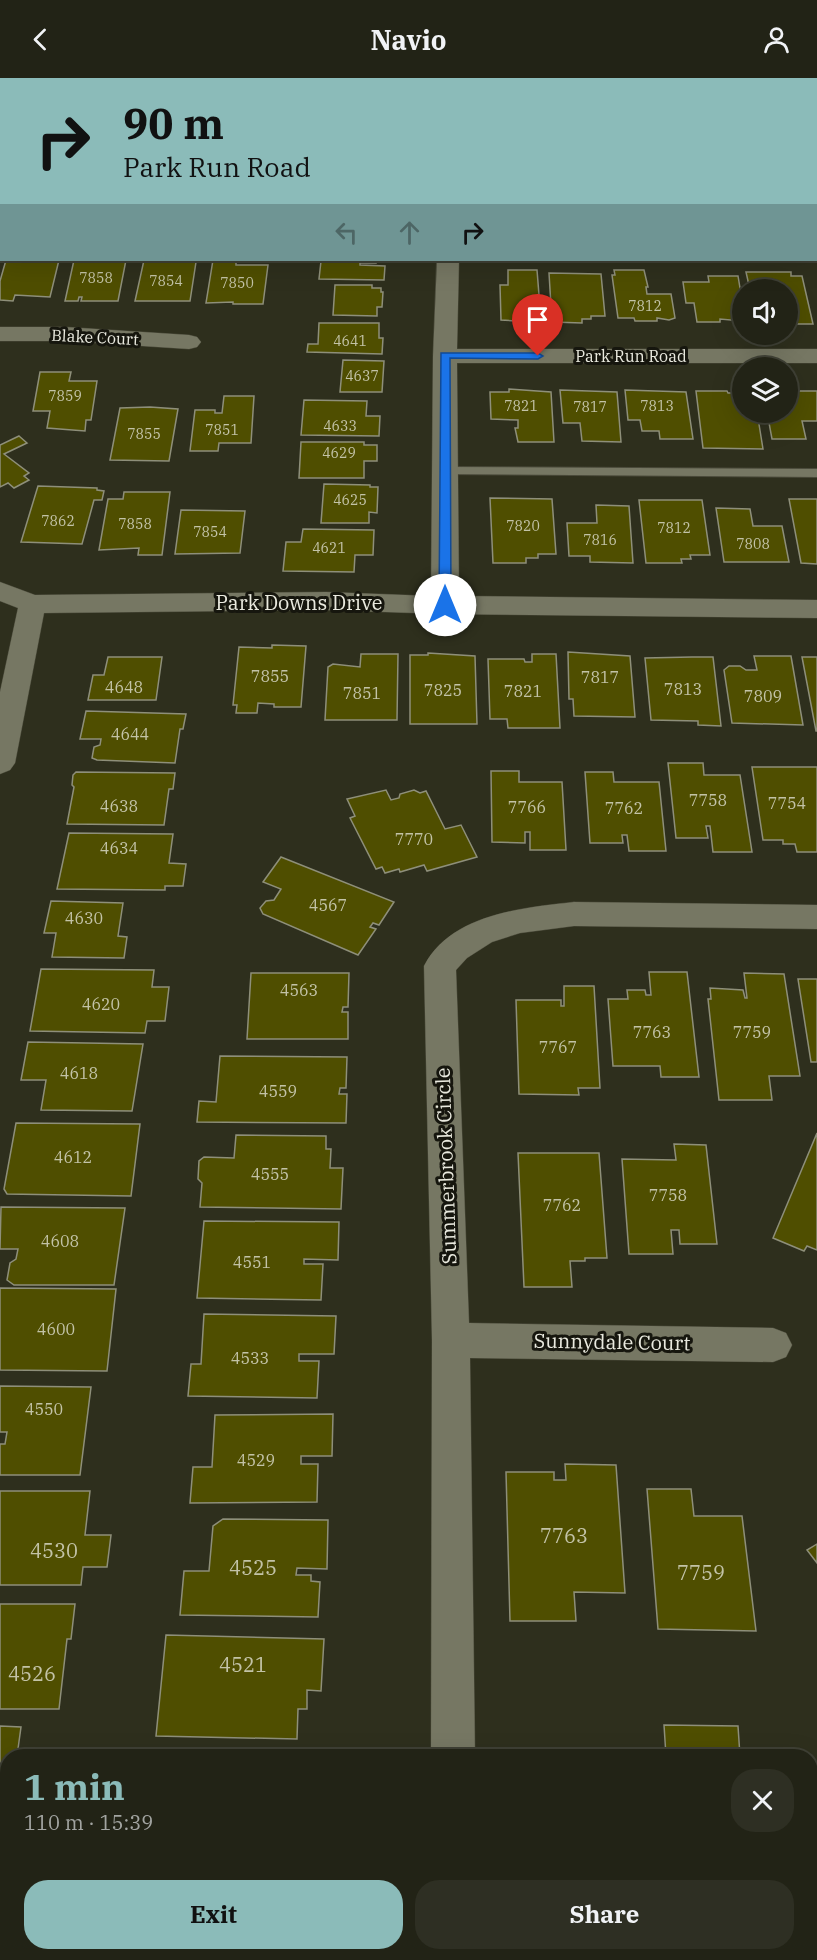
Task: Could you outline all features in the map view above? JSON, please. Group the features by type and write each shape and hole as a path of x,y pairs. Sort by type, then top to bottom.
{"street":[{"path":"445,605 445,356 448,261"},
{"name":"Blake Court","path":"0,334 65,334 189,342"},
{"name":"Park Run Road","path":"445,356 817,356"},
{"name":"Park Downs Drive","path":"0,591 32,604 326,601 445,605 817,609"},
{"path":"0,763 32,604"},
{"name":"Summerbrook Circle","path":"453,1749 451,1340 440,966 456,949 481,933 520,921 574,914 817,917"},
{"name":"Sunnydale Court","path":"451,1340 773,1345"}],"lane":[{"path":"445,471 817,473"}],"building":[{"path":"6,261 59,261 50,297 15,295 13,301 0,300 0,281"},
{"path":"74,261 126,261 118,301 81,301 82,297 79,297 78,301 65,301"},
{"path":"144,261 196,262 190,301 135,301"},
{"path":"213,261 236,261 236,265 268,265 263,304 206,303"},
{"path":"321,261 376,261 376,263 360,263 360,265 385,266 384,280 319,279"},
{"path":"508,270 537,270 541,320 530,320 530,322 501,320 500,285 508,285"},
{"path":"614,270 644,270 648,287 646,287 647,294 671,294 675,318 635,321 634,318 618,318 612,275 615,275"},
{"path":"746,272 791,272 791,276 802,276 813,324 798,324 798,279 748,279"},
{"path":"549,273 601,274 605,316 591,316 591,319 582,319 582,323 552,322"},
{"path":"708,276 738,276 738,279 732,279 732,320 697,322 694,303 686,303 683,282 709,282"},
{"path":"335,285 372,285 372,288 381,288 382,307 377,307 377,316 333,315"},
{"path":"319,323 379,323 379,338 383,338 382,354 307,352 308,344 318,344"},
{"path":"343,360 384,361 382,392 340,392"},
{"path":"40,372 71,372 69,381 97,381 91,420 86,420 85,431 47,428 50,411 33,411"},
{"path":"509,389 551,392 554,442 518,442 515,428 518,428 518,420 491,419 490,392 509,392"},
{"path":"560,390 617,392 621,442 582,441 580,423 563,423"},
{"path":"625,390 686,392 693,439 660,439 659,431 642,431 640,420 628,420"},
{"path":"696,391 732,393 732,423 759,423 763,449 703,448"},
{"path":"798,391 817,391 817,421 802,421 806,439 772,439 769,423 798,423"},
{"path":"224,396 254,396 251,443 219,443 218,451 190,451 195,410 215,410 215,413 222,413"},
{"path":"304,400 367,401 366,416 380,416 379,436 301,435"},
{"path":"120,408 178,409 169,461 110,460"},
{"path":"19,436 27,443 4,454 29,473 24,476 29,480 14,488 8,483 0,487 0,445"},
{"path":"301,442 364,442 364,445 377,445 377,461 364,461 364,478 299,478"},
{"path":"324,484 378,487 377,513 369,512 369,523 321,523"},
{"path":"38,486 97,488 97,490 104,491 102,500 94,500 82,544 21,542"},
{"path":"124,492 170,492 162,555 138,555 139,548 99,550 108,499 123,499"},
{"path":"490,498 552,499 556,554 538,554 538,558 526,558 526,563 493,563"},
{"path":"789,499 817,499 817,564 801,563"},
{"path":"639,500 702,500 710,555 690,555 691,559 681,559 682,563 646,563"},
{"path":"596,505 629,506 633,563 590,562 590,556 569,556 567,523 597,523"},
{"path":"716,508 750,509 753,526 782,526 789,562 724,562"},
{"path":"181,510 245,511 240,553 175,554"},
{"path":"303,529 374,530 373,555 355,555 354,572 283,571 286,542 301,542"},
{"path":"272,645 306,646 301,707 274,707 274,704 258,703 257,713 236,713 237,705 233,705 239,647 272,648"},
{"path":"568,652 630,656 635,717 574,716 573,699 569,699"},
{"path":"428,653 475,656 477,724 410,724 410,655 428,655"},
{"path":"361,654 398,654 397,720 325,720 328,667 333,664 360,667"},
{"path":"532,654 556,654 560,728 508,728 507,719 490,719 488,659 524,659 525,662 532,662"},
{"path":"754,656 791,656 803,725 732,723 724,670 729,666 740,666 746,670 757,670"},
{"path":"108,657 162,657 156,700 88,700 93,675 104,675"},
{"path":"713,657 721,726 698,725 698,721 651,720 645,658"},
{"path":"802,657 817,657 817,731 816,731"},
{"path":"86,711 186,714 183,729 180,729 175,763 92,758 94,747 100,745 101,739 80,739"},
{"path":"668,763 703,763 704,775 740,775 752,852 713,852 710,826 706,826 708,838 676,838"},
{"path":"752,767 817,767 817,852 797,852 795,844 783,844 783,840 763,840"},
{"path":"491,771 519,771 519,782 562,782 566,850 530,850 530,832 525,832 525,843 492,842"},
{"path":"76,772 175,773 173,789 169,789 164,825 67,824 74,787 72,785 73,775"},
{"path":"585,772 613,772 614,782 659,782 666,851 629,851 627,835 622,835 623,843 590,843"},
{"path":"386,790 391,800 399,798 400,794 414,790 420,793 426,791 445,829 461,825 477,857 427,871 424,865 400,872 399,869 385,873 382,867 376,869 350,818 355,816 347,799"},
{"path":"69,833 173,834 169,863 186,864 183,886 165,886 165,890 57,889"},
{"path":"281,857 394,902 379,925 373,923 370,927 376,929 358,955 263,914 260,908 266,901 274,900 281,889 263,882"},
{"path":"51,901 123,903 118,936 127,937 124,958 52,957 56,933 44,933"},
{"path":"41,969 154,970 152,987 169,987 165,1021 147,1021 145,1033 30,1031"},
{"path":"649,972 687,972 699,1077 661,1077 660,1066 613,1066 608,999 628,999 627,990 645,990 646,995 651,995"},
{"path":"251,973 349,973 348,1007 343,1007 342,1012 348,1012 348,1039 247,1039"},
{"path":"744,973 784,974 800,1076 769,1076 772,1100 719,1100 708,999 711,999 710,988 743,990 747,998"},
{"path":"798,979 817,979 817,1062 811,1062"},
{"path":"564,986 594,986 600,1088 578,1088 579,1095 519,1094 516,1000 561,1000 561,1006 564,1006"},
{"path":"28,1042 143,1044 132,1111 41,1110 46,1080 21,1080"},
{"path":"220,1056 347,1057 346,1088 340,1088 339,1094 347,1094 346,1123 197,1122 199,1101 216,1102"},
{"path":"16,1123 140,1124 131,1196 7,1194 4,1189"},
{"path":"817,1133 817,1250 807,1246 804,1251 773,1238"},
{"path":"236,1135 326,1136 326,1149 331,1149 330,1168 343,1168 341,1209 200,1207 202,1183 198,1179 199,1161 204,1157 234,1158"},
{"path":"674,1144 706,1145 717,1244 680,1244 679,1230 671,1230 673,1254 629,1254 622,1159 676,1160"},
{"path":"518,1153 599,1153 607,1258 570,1261 572,1287 524,1287"},
{"path":"1,1207 125,1208 114,1285 14,1285 7,1280 10,1263 16,1259 18,1249 0,1249"},
{"path":"204,1221 339,1222 338,1260 304,1259 304,1264 323,1264 321,1300 197,1298"},
{"path":"0,1288 116,1289 107,1371 0,1370"},
{"path":"204,1314 336,1316 334,1354 299,1354 299,1361 319,1361 317,1398 188,1396 191,1364 201,1364"},
{"path":"0,1386 91,1387 80,1475 0,1475 0,1444 5,1444 7,1432 0,1432"},
{"path":"333,1414 332,1456 301,1456 301,1464 318,1464 317,1502 190,1503 193,1467 212,1467 215,1415"},
{"path":"565,1464 616,1465 625,1593 574,1592 576,1621 510,1621 506,1472 554,1472 554,1480 566,1480"},
{"path":"647,1489 691,1489 694,1516 742,1516 756,1631 658,1629"},
{"path":"0,1491 90,1491 85,1535 111,1535 107,1567 83,1567 81,1585 0,1585"},
{"path":"223,1519 328,1520 327,1569 297,1568 296,1575 311,1575 311,1581 320,1582 318,1617 180,1615 184,1571 209,1571 213,1526"},
{"path":"817,1544 817,1563 807,1550"},
{"path":"0,1604 75,1604 71,1639 67,1639 59,1709 0,1709"},
{"path":"166,1635 324,1639 321,1691 307,1690 307,1709 298,1709 297,1739 156,1736"},
{"path":"664,1725 738,1726 740,1749 666,1749"},
{"path":"0,1726 21,1727 18,1749 0,1749"}],"route":[{"path":"445,605 445,356 538,356"}]}
